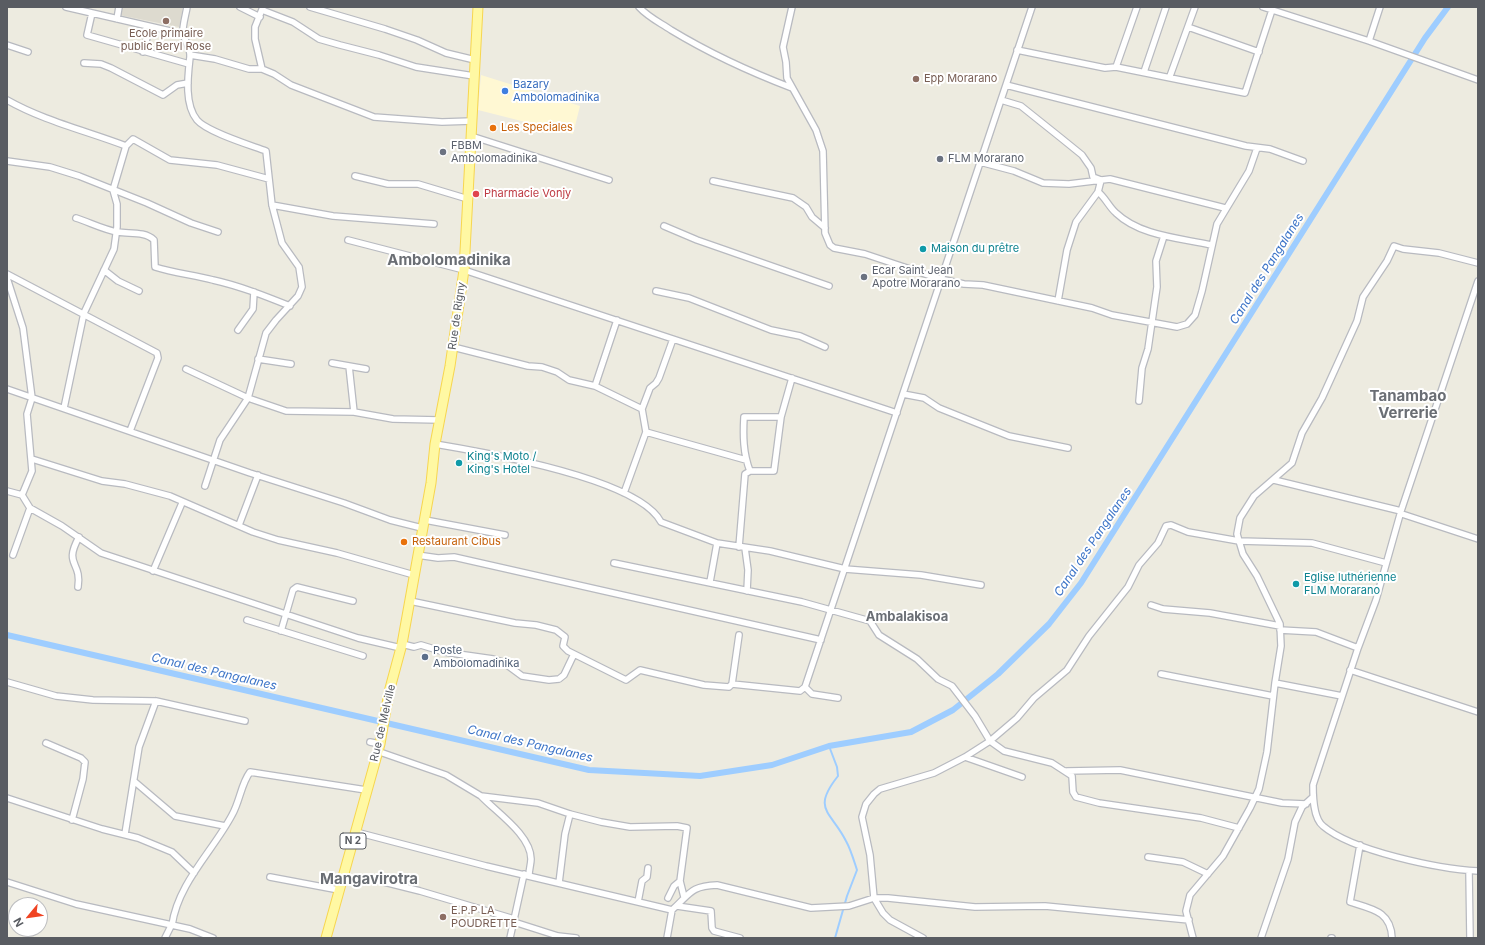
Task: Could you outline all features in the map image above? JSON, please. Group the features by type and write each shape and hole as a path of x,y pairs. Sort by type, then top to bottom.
{"main road":[{"name":"Rue de Rigny","path":"424,524 435,459 435,444 453,347 464,270 478,7"},
{"name":"Rue de Melville","path":"326,938 356,832 366,790 379,748 390,692 402,646 417,555 424,524"}],"street":[{"path":"66,7 90,11 117,19 183,34"},
{"path":"117,19 119,7"},
{"path":"187,7 183,34 187,40 190,54 188,83 191,110 197,120 217,132 266,152 272,206 282,243 299,267 302,279 302,288 298,296 266,333 248,398 220,440 205,486"},
{"path":"240,7 260,17"},
{"path":"310,7 385,29 417,40 446,53 475,60"},
{"path":"639,7 648,17 703,49 792,88"},
{"path":"792,7 783,47 787,78 816,130 823,150 825,228 830,245 834,248 864,254 940,279 964,284 983,285 1152,323 1177,327 1187,324 1194,315 1202,292 1211,245 1217,224 1225,208 1249,171 1257,148"},
{"path":"1116,67 1137,7"},
{"path":"1144,72 1166,7"},
{"path":"1170,76 1196,7"},
{"path":"1263,7 1369,41 1478,80"},
{"path":"1369,41 1380,7"},
{"path":"262,69 255,39 255,27 263,8 293,22 319,39 340,46 379,55 416,67 474,76"},
{"path":"410,600 515,623 536,625 556,630 565,637 565,649 626,680 640,670 704,684 729,686 732,684 800,691 804,687 821,640 829,609 845,569 940,279 1006,85 1029,8"},
{"path":"1017,50 1105,68 1116,67 1170,76 1245,93 1272,10"},
{"path":"90,11 87,35 189,64"},
{"path":"144,52 150,27"},
{"path":"1188,27 1259,52"},
{"path":"7,45 28,52"},
{"path":"190,54 215,59 249,69 262,69 274,74 291,85 374,117 442,122 472,121"},
{"path":"84,63 101,64 111,68 163,95 177,85 188,83"},
{"path":"1006,85 1257,148 1270,149 1303,161"},
{"path":"7,100 17,106 126,146"},
{"path":"1001,100 1021,106 1082,155 1091,168 1093,177 1101,180"},
{"path":"471,136 609,180"},
{"path":"64,408 84,313 114,250 117,204 113,190 126,146 133,139 170,160 217,165 269,179"},
{"path":"7,161 50,167 106,185 113,190 191,223 218,232"},
{"path":"980,162 1014,171 1043,183 1069,184 1110,179 1225,208"},
{"path":"355,176 388,184 418,184 468,199"},
{"path":"1058,302 1068,250 1076,222 1098,192 1101,180"},
{"path":"713,182 793,198 806,207 812,217 825,228"},
{"path":"1098,192 1116,213 1131,224 1164,236 1211,245"},
{"path":"272,206 333,216 434,224"},
{"path":"76,218 116,232 139,234 153,238 155,267 176,273 213,280 254,292 290,306"},
{"path":"664,226 697,240 829,286"},
{"path":"1139,401 1142,368 1148,349 1157,287 1156,261 1164,236"},
{"path":"348,240 464,270 897,413"},
{"path":"1193,938 1186,911 1190,895 1223,856 1255,797 1267,752 1274,683 1281,646 1280,628 1257,576 1243,554 1237,534 1240,518 1254,496 1292,463 1302,433 1322,398 1357,321 1364,297 1387,262 1394,246 1403,249 1439,253 1478,263"},
{"path":"104,270 118,280 140,291"},
{"path":"7,274 84,313 157,353 158,358 130,431"},
{"path":"7,278 9,290 24,328 32,398 27,414 27,432 32,459 32,470 22,495"},
{"path":"1478,281 1386,563 1376,600 1350,670 1313,784 1313,803 1321,825 1360,845 1383,854 1469,871 1478,871"},
{"path":"656,291 689,298 771,330 800,336 825,348"},
{"path":"238,330 253,309 254,292"},
{"path":"595,386 617,320"},
{"path":"624,493 646,432 642,409 650,388 659,378 673,339"},
{"path":"453,347 557,372 569,380 595,386 642,409"},
{"path":"258,359 291,364"},
{"path":"332,364 366,368"},
{"path":"349,366 354,412"},
{"path":"186,369 248,398 286,411 354,412 393,419 439,420"},
{"path":"739,547 745,474 750,471 774,471 782,417 792,378"},
{"path":"7,389 390,520 505,535"},
{"path":"903,394 924,398 939,408 1009,436 1068,448"},
{"path":"750,471 746,460 743,432 744,417 782,417"},
{"path":"646,432 746,460"},
{"path":"435,444 532,463 589,480 624,493 657,514 661,522 718,543 770,552 845,569 921,575 981,585"},
{"path":"32,459 102,481 125,484 152,491 254,532 278,540 337,553 414,575"},
{"path":"239,525 258,475"},
{"path":"1274,480 1402,513 1478,539"},
{"path":"7,491 22,495 30,508 46,515 101,553 358,638 402,646 414,647 421,645 444,652 493,659 503,662 522,676 549,680 559,678 564,675 574,654"},
{"path":"153,571 182,502"},
{"path":"13,555 30,508"},
{"path":"923,938 890,920 883,913 874,898 870,855 862,817 866,804 880,789 934,773 966,757 990,741 1017,718 1040,693 1067,670 1089,636 1128,587 1139,565 1158,543 1166,526 1170,525 1195,533 1239,541 1312,543 1386,563"},
{"path":"78,587 80,577 71,557 72,550 79,538"},
{"path":"710,582 718,543"},
{"path":"745,548 748,570 747,591"},
{"path":"417,555 438,558 454,557 821,640"},
{"path":"614,563 710,582 829,609 870,622 880,636 916,659 938,679 952,686 975,716 990,741 1004,751 1052,763 1067,771 1072,776 1073,792 1076,796 1082,799 1201,818 1239,828"},
{"path":"281,631 293,590 297,587 353,600"},
{"path":"1151,605 1163,609 1210,613 1280,628 1316,632 1358,648"},
{"path":"247,620 363,656"},
{"path":"732,684 738,635"},
{"path":"1350,670 1478,712"},
{"path":"1161,674 1273,696"},
{"path":"7,682 56,696 93,700 156,701 245,721"},
{"path":"1274,683 1342,696"},
{"path":"804,687 812,694 838,698"},
{"path":"125,834 135,782 139,747 156,701"},
{"path":"370,742 379,748 446,775 482,796 492,808 506,818 525,842 531,857 510,938"},
{"path":"46,743 81,758 85,762 83,779 72,820"},
{"path":"966,757 1022,777"},
{"path":"1067,771 1120,770 1282,803 1306,804"},
{"path":"165,938 172,924 174,911 194,873 225,826 238,803 250,772 366,790"},
{"path":"135,782 175,816 225,826"},
{"path":"482,796 538,803 570,814 630,827 677,826 687,828 680,881 684,897"},
{"path":"1261,938 1288,858 1295,822 1302,807 1313,797"},
{"path":"7,798 72,820 125,834 172,852 194,873"},
{"path":"559,883 565,834 570,814"},
{"path":"356,832 638,902 674,908 711,910 712,928 714,931 740,938"},
{"path":"1360,845 1350,902 1385,915 1392,926 1392,938"},
{"path":"1148,857 1183,862 1208,874"},
{"path":"638,902 642,881 647,877 648,868"},
{"path":"1469,871 1470,938"},
{"path":"270,878 339,890"},
{"path":"368,878 420,891 558,936 576,938"},
{"path":"668,898 674,886 680,881"},
{"path":"7,882 76,904 190,928 213,938"},
{"path":"667,938 674,908 691,890 703,885 717,885 811,908 849,906 874,898 975,907 1045,906 1188,920"}],"shaded area":[{"name":"Ecole primaire public Beryl Rose","path":"120,7 183,7 179,27 118,14"},
{"name":"Bazary Ambolomadinika","path":"481,75 580,106 573,134 478,110"}],"waterway":[{"name":"Canal des Pangalanes","path":"7,635 589,770 700,776 772,765 829,746 911,732 953,710 998,674 1049,624 1081,583 1425,38 1448,7"},
{"path":"829,746 837,767 838,776 830,787 826,796 826,810 848,844 857,870 847,896 835,938"}],"place":[{"name":"Ecole primaire public Beryl Rose","path":"166,21"},
{"name":"Epp Morarano","path":"916,79"},
{"name":"Bazary Ambolomadinika","path":"505,91"},
{"name":"Les Speciales","path":"493,128"},
{"name":"FBBM Ambolomadinika","path":"443,152"},
{"name":"FLM Morarano","path":"940,159"},
{"name":"Pharmacie Vonjy","path":"476,194"},
{"name":"Maison du prêtre","path":"923,249"},
{"name":"Ecar Saint Jean Apotre Morarano","path":"864,277"},
{"name":"King's Moto / King's Hotel","path":"459,463"},
{"name":"Restaurant Cibus","path":"404,542"},
{"name":"Eglise luthérienne FLM Morarano","path":"1296,584"},
{"name":"Poste Ambolomadinika","path":"425,657"},
{"name":"E.P.P LA POUDRETTE","path":"443,917"}],"district":[{"name":"Ambolomadinika","path":"449,260"},
{"name":"Tanambao Verrerie","path":"1408,404"},
{"name":"Ambalakisoa","path":"907,617"},
{"name":"Mangavirotra","path":"369,879"}]}
